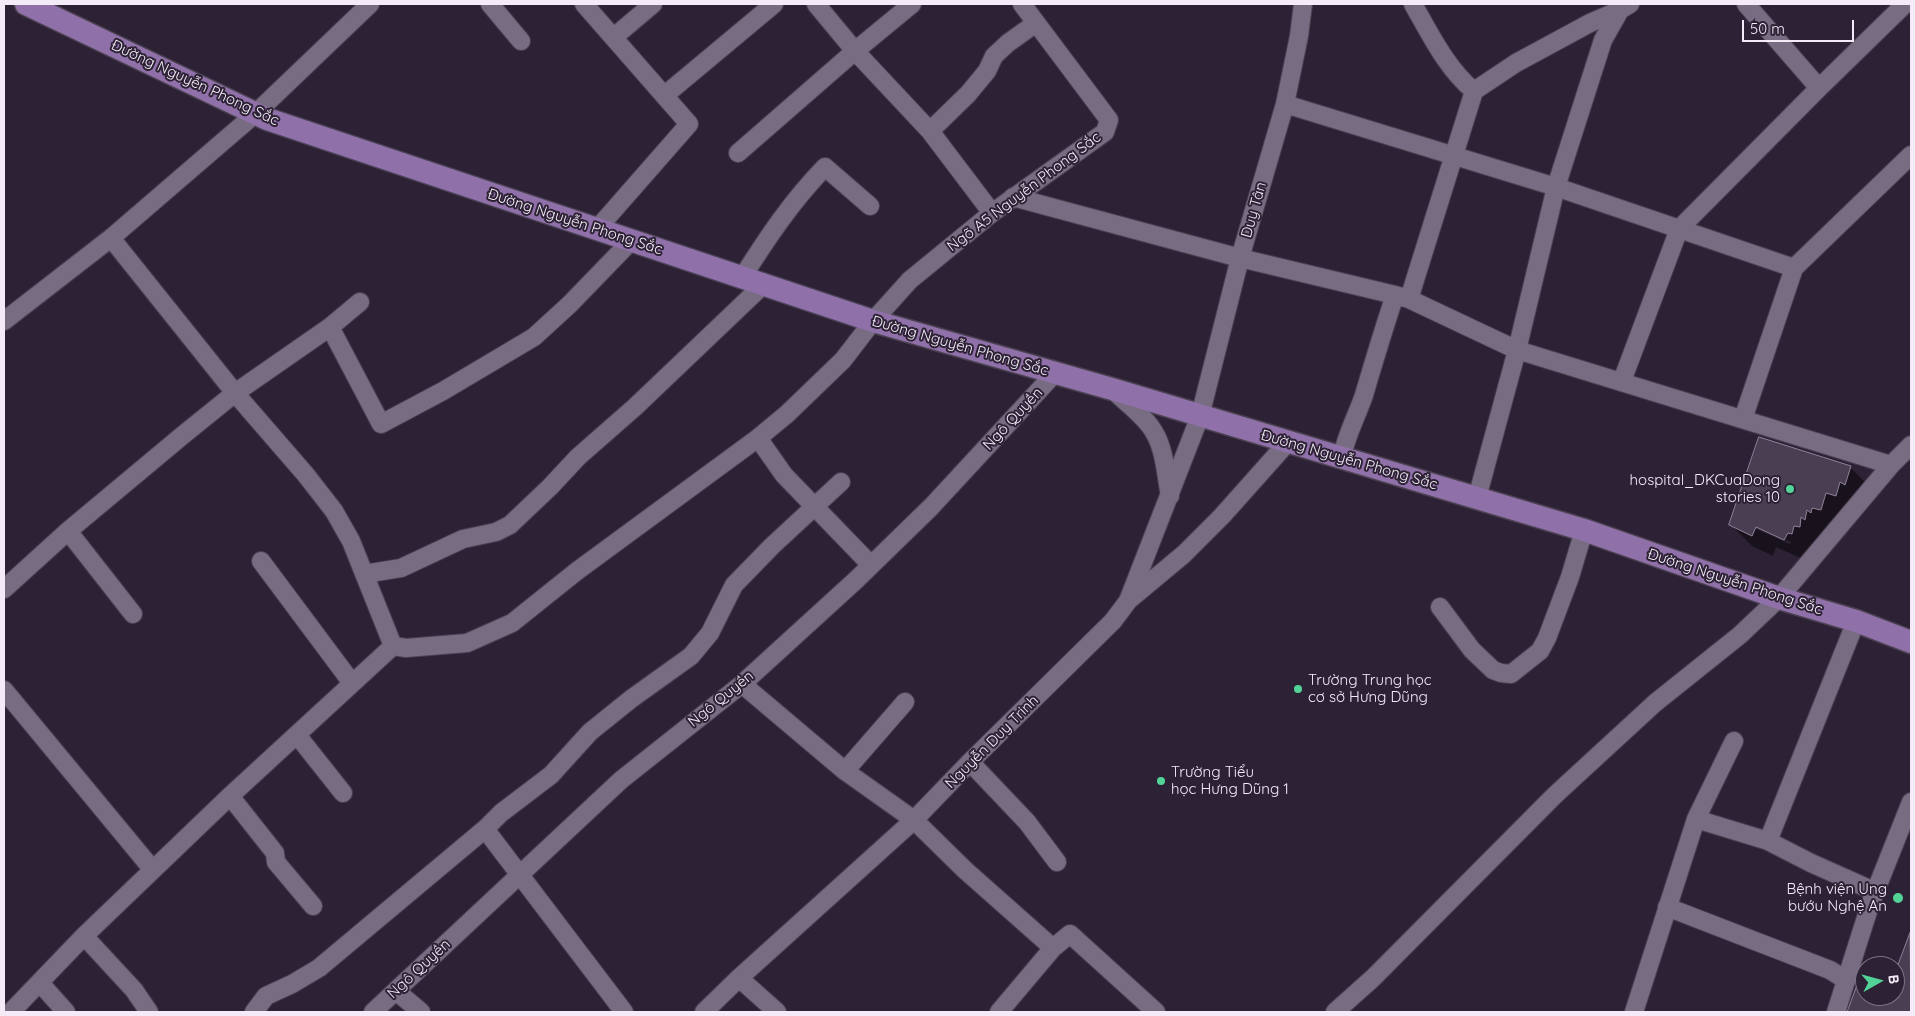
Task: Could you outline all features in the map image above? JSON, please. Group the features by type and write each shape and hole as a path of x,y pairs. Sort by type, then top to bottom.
{"main road":[{"name":"Đường Nguyễn Phong Sắc","path":"26,4 267,119 873,321 1112,389 1584,530 1779,598 1856,621 1911,642"}],"street":[{"path":"4,321 110,238 255,114 370,4"},
{"path":"490,4 521,41"},
{"path":"584,4 689,124 597,229"},
{"path":"614,38 653,4"},
{"path":"665,96 774,4"},
{"path":"816,4 855,51 930,131 992,212"},
{"path":"738,153 912,4"},
{"name":"Ngõ A5 Nguyễn Phong Sắc","path":"393,646 406,648 467,643 512,623 577,571 758,438 787,414 842,360 873,321 910,280 992,212 1105,132 1109,120 1022,4"},
{"name":"Duy Tân","path":"1200,416 1240,258 1285,104 1299,36 1303,4"},
{"path":"1413,4 1446,59 1466,85 1474,91"},
{"path":"1746,4 1819,88"},
{"path":"1342,457 1344,446 1364,395 1371,367 1402,297 1454,156 1474,91 1516,62 1621,6"},
{"path":"1477,498 1518,350 1556,187 1603,40 1621,6"},
{"path":"1622,381 1679,229 1819,88 1905,7"},
{"path":"930,131 968,94 987,71 994,56 1008,43 1036,23"},
{"path":"1285,104 1556,187 1794,268"},
{"path":"1742,419 1794,268 1911,155"},
{"path":"742,278 771,232 801,192 825,167 870,206"},
{"path":"1013,198 1240,258 1402,297 1518,350 1891,465"},
{"path":"11,1012 84,936 230,796 393,646 351,541 334,511 306,475 235,393 110,238"},
{"path":"330,327 381,424 443,391 534,337 570,304 631,241"},
{"path":"364,574 402,568 463,539 496,532 510,525 578,457 635,407 763,285"},
{"path":"4,589 68,531 235,393 330,327 360,302"},
{"name":"Ngô Quyền","path":"373,1012 520,876 576,820 621,780 742,684 872,565 931,506 1055,373"},
{"path":"1112,389 1143,418 1155,433 1162,455 1170,497"},
{"name":"Nguyễn Duy Trinh","path":"704,1012 914,820 1113,621 1128,601 1200,416"},
{"path":"758,438 784,475 872,565"},
{"path":"1128,601 1184,554 1222,516 1288,442"},
{"path":"1335,1012 1373,978 1555,795 1655,704 1740,635 1779,598 1891,465 1911,445"},
{"path":"254,1012 266,996 292,984 319,968 501,814 551,775 590,732 630,699 691,656 710,633 734,585 841,482"},
{"path":"1440,607 1472,650 1493,670 1501,674 1511,674 1540,651 1547,638 1570,577 1584,530"},
{"path":"68,531 133,614"},
{"path":"261,561 352,683"},
{"path":"1768,841 1856,621"},
{"path":"742,684 845,771 914,820 965,870 1053,948"},
{"path":"4,690 153,870"},
{"path":"845,771 905,702"},
{"path":"297,735 343,793"},
{"path":"1634,1012 1696,819 1734,742"},
{"path":"970,762 1027,822 1057,862"},
{"path":"230,796 267,841 275,853 276,862 313,906"},
{"path":"1836,1012 1876,892 1911,802"},
{"path":"1696,819 1768,841 1811,863 1876,892"},
{"path":"485,829 624,1012"},
{"path":"1667,907 1830,970 1846,980"},
{"path":"999,1012 1053,948 1070,934 1156,1012"},
{"path":"84,936 134,990 149,1012"},
{"path":"739,978 777,1012"},
{"path":"40,983 66,1012"},
{"path":"396,991 421,1012"}],"building":[{"name":"hospital_DKCuaDong stories 10","path":"1759,437 1851,466 1845,485 1840,482 1836,496 1826,493 1821,510 1812,508 1811,513 1807,510 1805,520 1801,517 1800,527 1794,526 1792,534 1788,533 1784,540 1756,527 1752,536 1729,525"},
{"path":"1910,933 1911,1012 1847,1012 1855,990 1855,1006 1905,1006 1905,956 1901,956"}],"place":[{"name":"hospital_DKCuaDong stories 10","path":"1790,489"},
{"name":"Trường Trung học cơ sở Hưng Dũng","path":"1298,689"},
{"name":"Trường Tiểu học Hưng Dũng 1","path":"1161,781"},
{"name":"Bệnh viện Ung bướu Nghệ An","path":"1898,898"}]}
